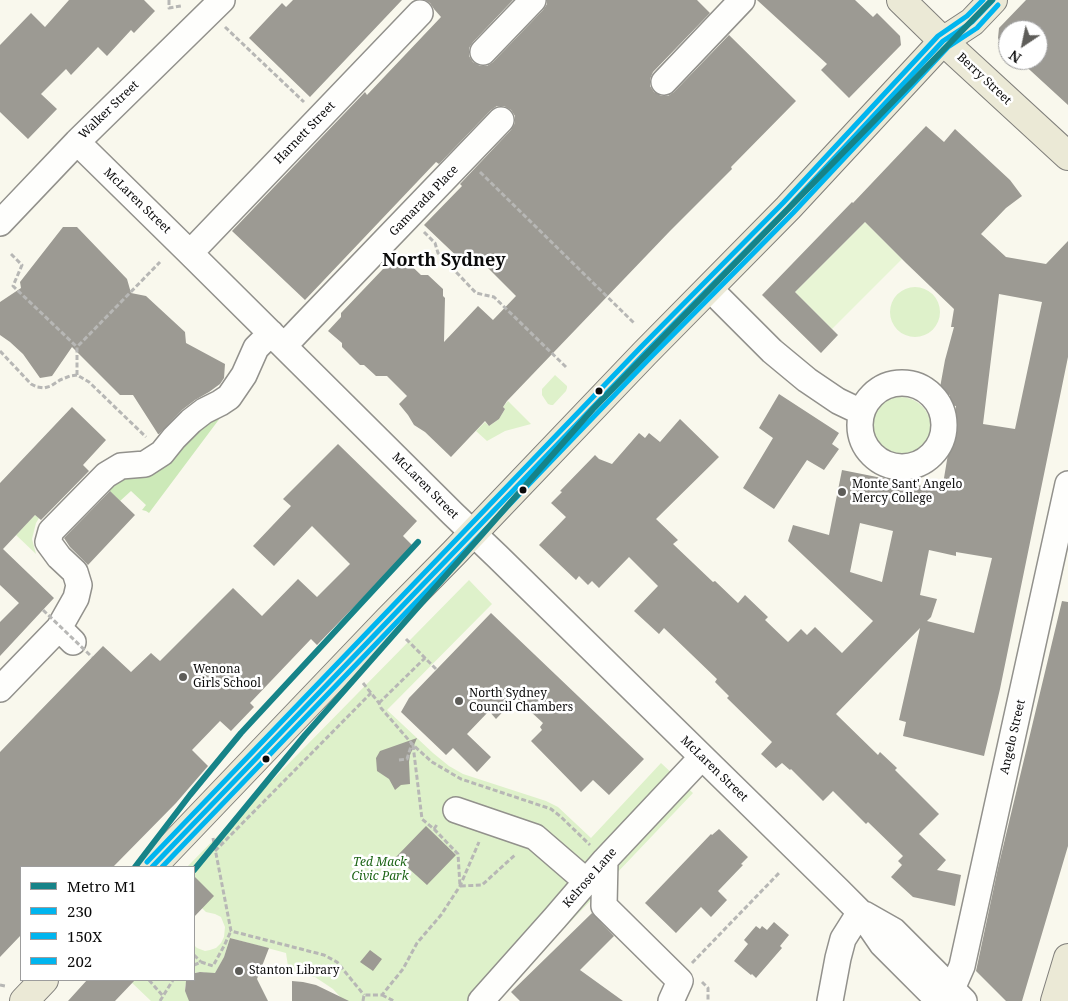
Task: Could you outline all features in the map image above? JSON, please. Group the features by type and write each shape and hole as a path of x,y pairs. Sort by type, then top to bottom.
{"main road":[{"name":"Berry Street","path":"901,0 1068,156"},
{"path":"153,866 638,360 788,208 943,41 960,11 970,0"},
{"path":"943,41 972,22 993,0"},
{"path":"1055,1001 1068,958"},
{"path":"15,994 42,981"}],"street":[{"name":"Walker Street","path":"0,223 77,142 222,0"},
{"path":"492,50 533,0"},
{"path":"664,82 742,0"},
{"name":"Harnett Street","path":"190,253 420,14"},
{"name":"Gamarada Place","path":"162,453 191,421 204,411 229,397 244,375 256,348 277,340 302,326 501,120"},
{"name":"McLaren Street","path":"77,142 473,534 860,912 882,944 952,997"},
{"path":"709,288 772,350 807,380 838,401 861,412"},
{"path":"0,689 67,634 79,585 75,572 59,557 48,542 52,531 106,475 121,466 145,464 162,453"},
{"name":"Angelo Street","path":"952,997 962,966 1068,484"},
{"name":"Kelrose Lane","path":"481,1001 605,860 702,757"},
{"path":"451,806 536,837 586,881"},
{"path":"605,860 604,906 680,981 671,1001"},
{"path":"830,1001 838,958 844,939 860,912"}],"path":[{"path":"169,0 170,8 181,6 183,10"},
{"path":"223,24 320,117"},
{"path":"466,158 636,324"},
{"path":"434,243 438,253 476,292 494,297 566,367"},
{"path":"11,254 22,265 13,286 77,347"},
{"path":"77,375 77,347 160,262"},
{"path":"0,351 31,384 37,387 51,386 60,380 77,375 89,382 162,453"},
{"path":"406,638 436,669"},
{"path":"379,703 425,658"},
{"path":"363,684 381,708 432,762 461,779 551,810 560,816 605,860"},
{"path":"215,851 371,693"},
{"path":"399,760 407,759 413,744"},
{"path":"413,744 422,819 434,828 458,854 460,886"},
{"path":"434,828 451,806 461,779"},
{"path":"382,995 403,969 417,943 441,915 460,886 488,820"},
{"path":"460,886 482,885 536,837"},
{"path":"195,956 201,962 212,966 231,931 213,838"},
{"path":"701,954 780,872"},
{"path":"231,931 324,955 337,962 364,995 363,1001"},
{"path":"195,965 201,962"},
{"path":"150,981 163,996"},
{"path":"160,1001 172,981"},
{"path":"0,985 15,994"},
{"path":"364,995 382,995 394,1001"}],"green space":[{"path":"865,222 902,259 832,329 795,292"},
{"path":"910,287 920,287 933,294 940,307 940,317 933,330 920,337 910,337 901,333 894,326 890,317 890,307 894,298 901,291"},
{"path":"555,375 567,388 551,405 548,404 542,395 542,389"},
{"path":"900,397 912,399 922,406 929,416 931,428 929,440 922,450 912,457 900,459 888,457 878,450 871,440 869,428 871,416 878,406 888,399"},
{"path":"508,401 531,424 505,431 487,441 476,431 485,422 489,426 499,419 505,409 503,407"},
{"path":"229,406 149,513 142,510 146,505 131,491 120,501 103,485 176,448"},
{"path":"35,515 39,518 32,539 36,554 16,535"},
{"name":"Ted Mack Civic Park","path":"469,580 492,604 387,710 449,766 463,774 546,801 558,807 591,838 661,763 693,793 495,1001 344,1001 333,989 315,977 289,973 286,953 230,938 224,957 213,977 204,972 195,973 195,946 205,951 216,948 224,937 225,927 221,917 206,912 195,901 195,866 188,866"},
{"path":"130,981 187,981 185,991 189,1001 151,1001"}],"building":[{"path":"69,0 144,0 155,11 134,33 131,30 107,56 98,47 71,75 66,69 41,94 57,109 28,139 0,112 0,45 31,13 45,27"},
{"path":"293,0 402,0 310,97 249,38 282,3 286,7"},
{"path":"425,0 513,0 469,48 469,56 473,62 480,66 487,66 543,10 547,0 697,0 710,13 653,72 650,86 654,92 661,96 668,96 674,92 729,35 796,101 507,401 499,419 489,426 485,421 451,457 425,432 414,425 399,404 407,396 387,376 376,376 364,365 360,365 342,347 342,343 328,331 341,317 341,313 383,269 387,268 400,255 421,275 428,275 443,289 443,296 445,298 444,342 478,306 493,320 516,296 482,262 475,269 467,262 465,264 424,225 462,186 460,184 511,130 515,123 515,116 511,110 504,106 497,106 491,110 439,164 436,162 305,300 232,231 365,92 367,95 441,17 430,3"},
{"path":"757,0 855,0 873,17 877,13 900,36 901,45 849,98 821,70 827,64"},
{"path":"1026,0 1068,0 1068,105 1030,70 1048,70 1048,20 1007,20"},
{"path":"926,126 944,142 955,129 1010,180 1022,196 1006,208 981,234 1006,257 1046,264 1068,241 1068,357 1000,689 984,756 903,736 906,722 899,720 920,628 836,714 878,755 880,752 897,768 895,770 939,814 919,834 946,860 937,870 961,875 955,906 913,897 891,877 902,865 898,861 903,856 868,822 866,824 833,791 823,801 791,769 782,763 776,768 761,754 772,742 727,698 729,696 715,682 717,679 664,628 659,634 634,611 658,586 629,557 599,588 592,581 588,585 579,576 576,580 539,545 566,517 551,503 595,455 599,459 612,464 639,433 645,438 649,433 660,442 680,419 719,457 656,519 678,540 673,544 738,603 745,595 768,617 765,620 788,642 801,629 807,635 815,627 842,653 873,621 788,541 793,525 829,535 842,470 942,490 956,406 948,405 950,395 939,393 954,327 951,327 954,309 865,222 795,292 838,335 821,353 762,295","holes":["999,294 1042,302 1015,429 983,424","860,523 893,531 882,582 850,572","929,550 956,556 956,552 992,558 974,633 927,621 931,617 937,599 920,595"]},
{"path":"63,227 77,227 127,279 131,293 146,296 185,332 186,343 225,364 224,378 220,384 182,410 159,434 133,395 120,395 72,347 52,376 40,378 23,354 0,335 0,302 21,288 20,282"},
{"path":"779,394 839,433 832,444 839,449 824,470 807,460 774,509 743,488 773,438 759,428"},
{"path":"72,407 106,440 83,465 89,471 41,520 35,515 3,549 54,598 0,656 0,622 19,603 0,585 0,483"},
{"path":"338,444 417,521 403,536 413,546 317,645 311,639 250,703 254,707 231,731 220,721 192,750 208,766 176,803 114,866 20,866 20,936 0,957 0,752 103,646 131,672 151,653 160,661 233,588 262,616 298,579 317,597 350,564 312,526 274,566 253,546 291,506 283,499"},
{"path":"110,491 135,515 88,565 64,538"},
{"path":"1062,601 1068,602 1068,846 1022,1001 1006,1001 976,971 998,868"},
{"name":"North Sydney Council Chambers","path":"491,613 644,759 609,795 593,780 581,792 531,741 542,730 540,727 543,723 516,698 496,719 489,711 467,734 491,757 477,772 453,748 446,755 401,712 409,698"},
{"path":"417,738 410,755 410,784 401,785 395,790 389,779 377,771 376,758 380,751"},
{"path":"426,826 456,855 427,885 396,857"},
{"path":"719,829 748,857 741,864 743,865 718,891 727,900 711,917 701,907 676,933 645,903 711,834"},
{"path":"195,877 214,896 195,916"},
{"path":"592,913 614,936 580,970 623,1001 520,1001 511,992"},
{"path":"774,922 789,935 780,946 782,948 756,978 734,961 748,944 744,940 756,926 760,929 762,926 767,930"},
{"name":"Stanton Library","path":"230,938 269,948 257,979 268,1001 189,1001 185,991 186,981 195,981 195,973 215,973 224,957"},
{"path":"370,950 382,959 373,971 360,962"},
{"path":"86,981 134,981 115,1001 68,1001"},
{"path":"292,981 316,985 349,1001 292,1001"}],"metro line":[{"name":"M1","path":"195,869 305,735 593,409 992,0"},
{"name":"M1","path":"136,866 190,795 241,733 418,542"}],"transit line":[{"name":"202","path":"147,862 640,348 783,203 938,36 967,16 983,0"},
{"name":"230","path":"153,866 645,353 788,208 943,41 972,22 993,0"},
{"name":"150X","path":"163,866 650,358 793,213 948,47 977,28 998,5"}],"place":[{"name":"Monte Sant' Angelo Mercy College","path":"842,492"},
{"name":"Wenona Girls School","path":"183,677"},
{"name":"North Sydney Council Chambers","path":"459,701"},
{"name":"Stanton Library","path":"239,971"}],"district":[{"name":"North Sydney","path":"444,261"}]}
